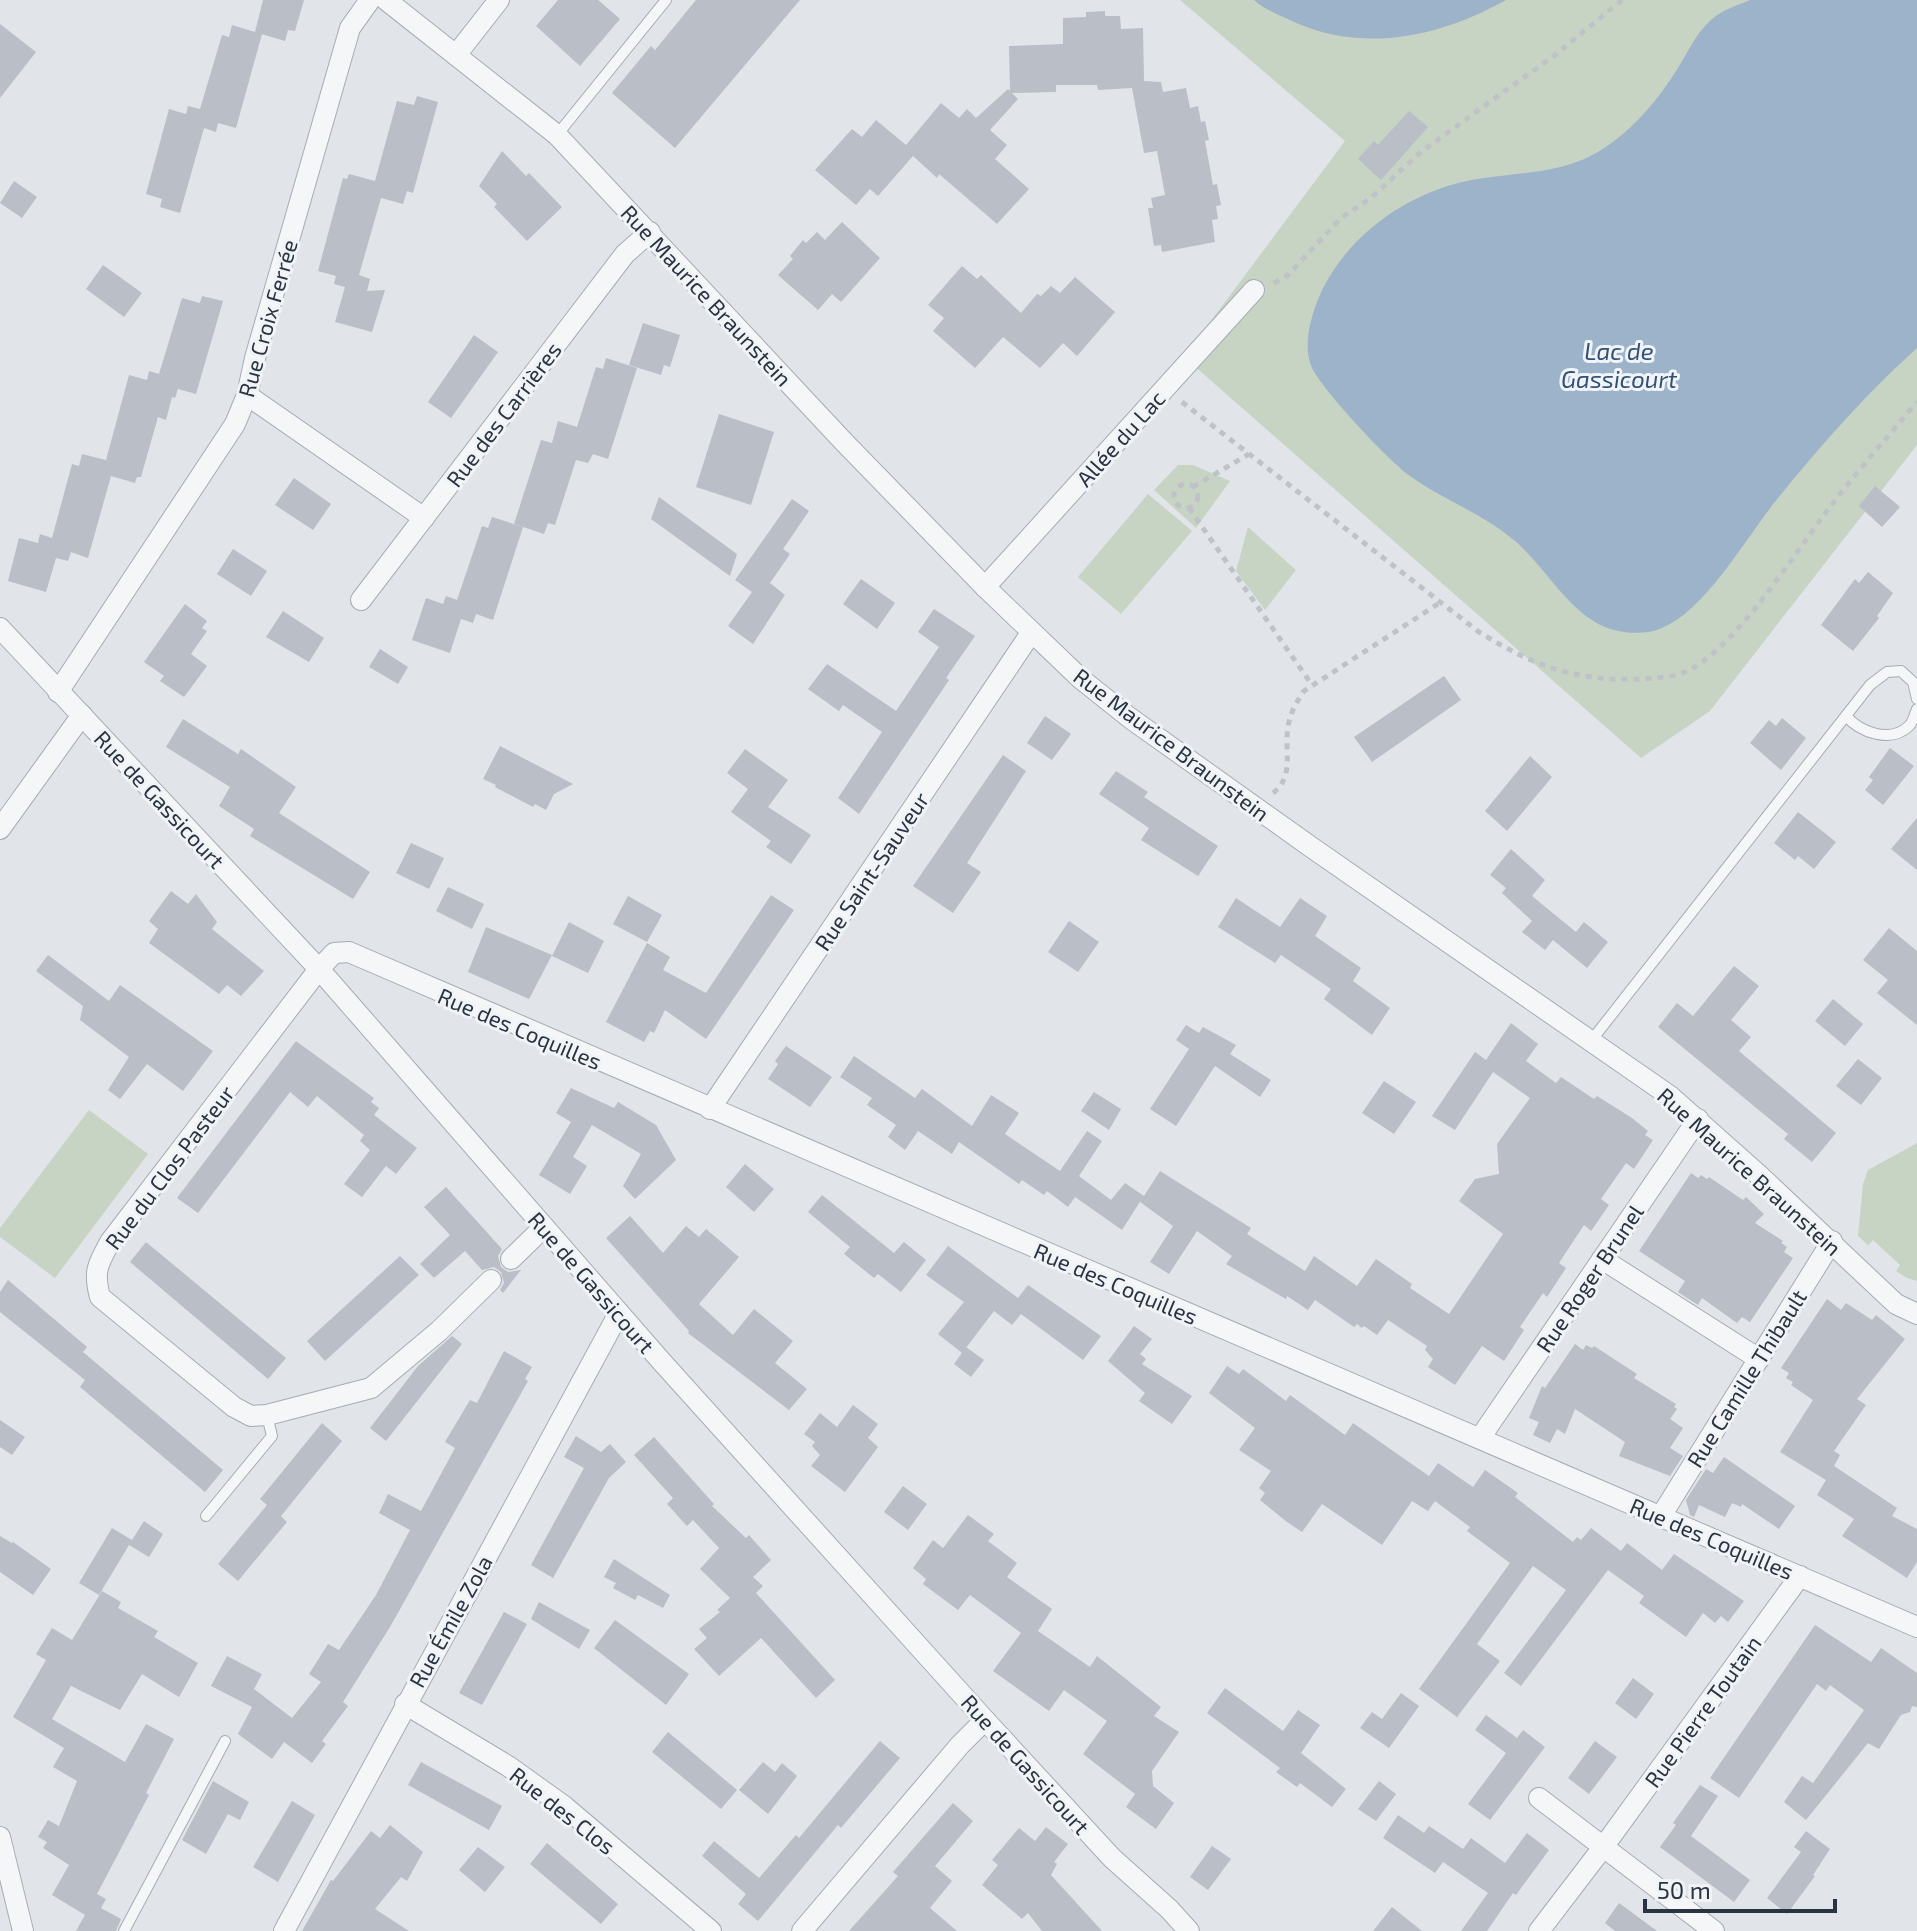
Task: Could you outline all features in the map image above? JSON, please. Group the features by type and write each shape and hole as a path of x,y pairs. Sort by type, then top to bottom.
{"street":[{"name":"Rue Croix Ferrée","path":"58,692 235,424 247,395 350,28 370,0"},
{"name":"Rue Maurice Braunstein","path":"386,0 557,135 650,232 713,305 985,587 1081,679 1130,718 1670,1096 1832,1241 1896,1304 1917,1314"},
{"path":"456,55 499,0"},
{"name":"Rue des Carrières","path":"361,600 625,254 650,232"},
{"name":"Allée du Lac","path":"985,587 1254,290"},
{"path":"247,395 424,518"},
{"name":"Rue de Gassicourt","path":"0,628 319,969 619,1313 985,1720 1112,1858 1189,1931"},
{"name":"Rue Saint-Sauveur","path":"710,1109 1031,633"},
{"path":"0,829 82,715"},
{"name":"Rue des Coquilles","path":"319,969 334,953 349,952 1917,1627"},
{"name":"Rue du Clos Pasteur","path":"267,1415 251,1416 234,1407 100,1297 96,1283 97,1268 110,1242 319,969"},
{"name":"Rue Roger Brunel","path":"1480,1438 1698,1119"},
{"path":"511,1259 544,1227"},
{"name":"Rue Camille Thibault","path":"1661,1516 1832,1241"},
{"path":"1602,1259 1759,1359"},
{"path":"267,1415 371,1388 439,1331 491,1280"},
{"name":"Rue Émile Zola","path":"284,1931 619,1313"},
{"name":"Rue Pierre Toutain","path":"1539,1931 1800,1576"},
{"name":"Rue des Clos","path":"405,1704 508,1766 564,1806 711,1931"},
{"path":"802,1931 960,1745 985,1720"},
{"path":"1539,1798 1714,1931"},
{"path":"0,1837 23,1931"}],"lane":[{"path":"557,135 666,0"},
{"path":"1591,1041 1870,685 1887,672 1901,671 1913,682 1917,699"},
{"path":"1846,716 1855,727 1877,734 1896,734 1911,725 1917,709"},
{"path":"206,1516 272,1436 267,1415"},
{"path":"124,1931 225,1741"}],"path":[{"path":"1254,290 1288,275 1340,219 1372,197 1422,151 1555,55 1622,0"},
{"path":"1165,389 1479,632 1537,664 1586,678 1652,679 1692,669 1737,630 1844,488 1917,402"},
{"path":"1193,487 1249,454"},
{"path":"1186,484 1193,487 1198,497 1195,504 1189,508 1178,506 1174,496 1179,486 1186,484"},
{"path":"1189,508 1312,685"},
{"path":"1253,805 1283,785 1287,777 1290,717 1296,703 1312,685 1441,602"}],"green space":[{"name":"Lac de Gassicourt","path":"1180,0 1917,0 1917,445 1710,711 1641,758 1184,357 1345,141"},
{"path":"1178,465 1193,465 1230,481 1196,528 1154,490"},
{"path":"1148,494 1192,531 1121,614 1078,577"},
{"path":"1248,527 1296,570 1265,610 1236,571"},
{"path":"89,1110 148,1154 55,1278 0,1237 0,1228"},
{"path":"1917,1143 1917,1281 1896,1271 1900,1265 1873,1240 1868,1245 1858,1236 1863,1184 1868,1170"}],"water":[{"path":"1254,0 1506,0 1455,24 1428,32 1374,39 1319,31 1277,14"},
{"name":"Lac de Gassicourt","path":"1750,0 1917,0 1917,348 1810,459 1710,589 1694,605 1678,619 1654,631 1617,631 1581,612 1510,537 1422,484 1387,456 1342,408 1312,368 1308,346 1310,325 1319,297 1333,271 1351,248 1396,210 1449,186 1562,167 1594,154 1620,136 1647,110 1706,25 1729,8"}],"building":[{"path":"263,0 304,0 295,31 288,30 285,41 262,34 236,128 218,123 216,132 204,128 180,213 160,207 162,199 146,194 169,109 186,114 188,106 200,109 222,35 229,37 232,25 255,32"},
{"path":"558,0 598,0 620,19 580,66 536,26"},
{"path":"696,0 800,0 675,148 612,93 651,46 655,50"},
{"path":"1105,11 1105,16 1120,16 1121,29 1143,28 1144,81 1161,82 1163,92 1186,88 1190,108 1198,106 1201,122 1205,121 1209,140 1205,141 1213,185 1217,184 1221,205 1216,206 1218,219 1212,220 1215,242 1162,252 1161,245 1154,246 1148,208 1153,208 1151,198 1165,195 1157,151 1144,153 1132,88 1098,90 1097,85 1056,85 1056,92 1012,93 1018,99 990,130 1007,145 995,159 1029,189 997,224 913,156 878,196 870,189 856,205 815,170 852,129 862,137 876,120 906,145 941,103 959,118 967,109 976,118 1008,89 1010,91 1009,46 1063,44 1063,18 1086,17 1086,12"},
{"path":"0,24 36,52 0,98"},
{"path":"417,96 438,102 413,193 407,191 403,204 381,198 359,275 370,279 367,291 385,290 372,332 335,322 345,287 334,284 336,276 318,271 343,178 347,179 349,174 375,181 397,101 414,105"},
{"path":"1409,111 1428,127 1381,180 1358,159 1374,141 1378,145"},
{"path":"502,151 562,207 527,241 494,207 497,204 479,186"},
{"path":"14,181 37,197 22,218 0,203"},
{"path":"842,222 880,258 841,302 832,294 818,310 778,275 793,259 790,256 803,240 806,243 817,232 825,240"},
{"path":"103,265 142,293 124,317 86,289"},
{"path":"962,266 977,279 981,275 1021,313 1037,294 1041,296 1051,286 1060,293 1075,277 1115,312 1077,356 1063,343 1040,368 1003,337 975,368 933,331 944,318 928,305"},
{"path":"202,296 223,301 196,394 178,389 175,398 172,397 166,420 158,417 141,477 137,477 135,483 111,476 88,558 71,552 68,561 56,558 46,592 8,581 19,538 38,543 40,534 52,538 72,464 79,466 82,454 106,460 129,375 147,380 149,371 159,374 182,298 200,303"},
{"path":"643,323 680,335 670,367 664,365 661,375 629,365"},
{"path":"474,335 498,352 451,418 428,402"},
{"path":"606,358 637,368 608,459 593,454 588,463 576,460 555,525 548,523 544,534 514,524 541,440 552,443 558,421 577,427 596,367 603,369"},
{"path":"719,414 774,432 751,505 696,487"},
{"path":"294,478 331,504 313,530 275,505"},
{"path":"1875,486 1900,507 1882,527 1859,506"},
{"path":"659,497 737,554 730,576 651,519"},
{"path":"792,499 809,511 783,549 790,554 770,583 785,595 753,644 728,626 752,592 735,580"},
{"path":"492,517 523,527 493,620 476,614 473,623 461,619 450,653 412,640 426,598 443,604 446,596 457,600 482,526 488,528"},
{"path":"233,549 267,571 251,596 217,574"},
{"path":"1868,572 1893,593 1877,616 1879,618 1853,651 1821,625 1855,579 1859,583"},
{"path":"861,579 895,603 877,629 843,604"},
{"path":"185,604 207,621 202,628 207,631 191,654 207,666 184,697 160,681 164,676 144,662"},
{"path":"934,609 975,636 859,814 838,798 882,732 843,705 839,711 808,689 827,664 896,711 939,647 918,632"},
{"path":"283,611 324,638 309,662 266,637"},
{"path":"380,649 408,667 398,684 369,667"},
{"path":"1444,676 1461,700 1372,762 1354,737"},
{"path":"1045,716 1071,734 1052,760 1027,743"},
{"path":"1782,718 1806,738 1781,770 1750,743 1769,720 1776,726"},
{"path":"183,719 238,754 241,749 296,787 279,813 370,872 353,899 250,836 254,829 219,806 230,787 166,747"},
{"path":"500,746 573,784 554,794 546,810 535,804 533,807 483,779"},
{"path":"1890,748 1914,766 1883,805 1865,790 1873,780 1869,777"},
{"path":"745,749 788,780 768,807 811,835 791,864 766,847 771,841 731,812 748,789 727,773"},
{"path":"1003,755 1026,771 967,863 981,872 953,913 913,886"},
{"path":"1530,756 1552,777 1507,831 1485,811"},
{"path":"1116,771 1148,792 1144,797 1218,846 1198,876 1141,840 1149,828 1099,794"},
{"path":"1798,812 1836,842 1814,869 1798,856 1795,860 1774,843"},
{"path":"1917,818 1917,870 1891,849"},
{"path":"411,843 444,858 429,889 396,873"},
{"path":"1511,849 1545,880 1532,896 1576,932 1584,922 1608,942 1587,968 1553,940 1545,950 1522,932 1532,921 1502,893 1506,888 1490,875"},
{"path":"448,887 484,904 472,929 436,911"},
{"path":"171,891 188,904 196,894 217,922 212,929 264,971 241,996 227,985 219,994 149,943 158,929 149,921"},
{"path":"771,895 794,910 706,1039 665,1010 654,1033 650,1031 644,1042 606,1022 647,943 670,957 663,970 706,993"},
{"path":"628,896 662,915 647,942 613,924"},
{"path":"1236,898 1280,927 1300,898 1327,916 1315,936 1361,968 1353,981 1390,1008 1372,1035 1324,999 1331,989 1281,955 1275,963 1218,927"},
{"path":"1069,921 1099,942 1078,972 1048,952"},
{"path":"569,922 604,941 588,973 552,956"},
{"path":"486,927 552,955 529,999 468,972"},
{"path":"1889,928 1917,951 1917,1025 1877,993 1888,980 1863,960"},
{"path":"48,955 109,1001 120,985 213,1051 183,1091 147,1064 120,1099 108,1090 129,1057 80,1020 83,1006 36,971"},
{"path":"1734,966 1759,986 1731,1020 1751,1037 1739,1051 1836,1133 1812,1162 1784,1139 1788,1134 1658,1027 1677,1003 1693,1016"},
{"path":"1833,999 1863,1024 1845,1046 1815,1021"},
{"path":"1511,1023 1538,1044 1526,1061 1556,1083 1561,1077 1594,1099 1597,1096 1632,1118 1648,1131 1645,1135 1653,1140 1634,1169 1626,1163 1601,1199 1609,1205 1591,1231 1584,1225 1559,1263 1566,1268 1547,1297 1543,1293 1520,1327 1524,1330 1504,1361 1482,1346 1455,1385 1428,1367 1433,1359 1425,1350 1427,1346 1388,1320 1377,1335 1364,1326 1362,1328 1357,1324 1354,1327 1315,1300 1308,1310 1226,1264 1232,1256 1197,1231 1169,1274 1150,1262 1173,1226 1140,1202 1143,1197 1122,1230 1075,1197 1068,1207 1047,1191 1044,1195 1022,1180 1019,1184 959,1142 952,1154 918,1131 905,1150 888,1137 896,1125 867,1105 872,1098 840,1077 854,1056 915,1098 922,1089 972,1126 991,1095 1019,1113 1005,1134 1060,1171 1087,1131 1102,1141 1079,1176 1111,1200 1125,1183 1144,1196 1160,1171 1251,1228 1247,1234 1305,1271 1314,1256 1357,1286 1376,1259 1412,1284 1410,1288 1449,1314 1503,1234 1459,1201 1475,1179 1499,1174 1497,1144 1530,1098 1493,1072 1455,1130 1432,1116 1475,1052 1486,1060"},
{"path":"1186,1025 1199,1033 1203,1027 1236,1045 1230,1054 1271,1080 1260,1097 1215,1066 1176,1126 1150,1109 1189,1049 1176,1040"},
{"path":"296,1041 374,1098 371,1102 379,1108 374,1115 417,1148 396,1174 386,1166 362,1197 344,1184 370,1150 360,1141 364,1135 317,1096 308,1107 290,1092 198,1213 177,1198"},
{"path":"786,1046 832,1077 810,1107 768,1079 778,1064 775,1061"},
{"path":"1858,1059 1882,1078 1861,1105 1836,1086"},
{"path":"1384,1081 1416,1102 1394,1134 1362,1113"},
{"path":"571,1088 614,1108 618,1102 656,1125 676,1160 635,1199 623,1186 641,1154 592,1125 573,1157 587,1166 570,1194 539,1175 571,1122 556,1113"},
{"path":"1094,1092 1121,1109 1109,1130 1081,1111"},
{"path":"745,1164 774,1189 754,1212 726,1187"},
{"path":"1691,1173 1698,1178 1701,1175 1707,1179 1709,1177 1743,1200 1746,1197 1764,1214 1755,1223 1783,1241 1781,1243 1787,1247 1784,1252 1793,1258 1750,1322 1742,1317 1737,1323 1702,1298 1698,1305 1678,1292 1685,1281 1639,1251"},
{"path":"446,1187 502,1249 498,1256 501,1267 508,1272 521,1270 503,1293 500,1290 504,1283 501,1272 494,1267 482,1270 465,1251 434,1278 420,1264 450,1235 424,1207"},
{"path":"822,1195 894,1253 904,1242 926,1260 901,1292 878,1274 874,1278 844,1254 850,1247 808,1212"},
{"path":"630,1216 663,1253 686,1226 699,1237 706,1229 739,1257 699,1304 733,1335 754,1309 793,1341 775,1363 807,1389 789,1410 688,1333 606,1238"},
{"path":"146,1242 286,1358 268,1379 130,1262"},
{"path":"948,1246 1018,1298 1028,1285 1101,1336 1083,1360 1021,1314 1012,1325 994,1311 962,1353 938,1334 964,1302 926,1275"},
{"path":"400,1256 419,1275 325,1361 307,1341"},
{"path":"8,1280 87,1347 83,1352 223,1470 205,1492 80,1387 85,1380 0,1312 0,1292"},
{"path":"1827,1299 1841,1310 1846,1303 1872,1320 1876,1315 1905,1339 1857,1399 1866,1405 1834,1451 1840,1455 1834,1466 1897,1508 1892,1516 1917,1529 1917,1562 1907,1578 1842,1536 1854,1519 1817,1495 1826,1480 1780,1452 1813,1400 1791,1385 1793,1382 1786,1378 1789,1373 1781,1368"},
{"path":"1134,1326 1152,1339 1140,1354 1146,1359 1142,1364 1192,1396 1172,1424 1139,1401 1145,1393 1108,1361"},
{"path":"452,1336 462,1344 386,1441 370,1428 418,1366"},
{"path":"1575,1344 1583,1350 1586,1345 1594,1346 1637,1374 1634,1378 1676,1404 1674,1407 1677,1409 1670,1419 1683,1428 1670,1448 1683,1456 1670,1476 1619,1456 1625,1442 1575,1409 1565,1434 1557,1429 1550,1443 1533,1435 1539,1422 1529,1418 1542,1386 1545,1388"},
{"path":"966,1347 984,1360 971,1377 954,1364"},
{"path":"504,1351 532,1367 525,1379 528,1381 390,1627 343,1702 348,1706 322,1741 326,1744 312,1763 284,1742 272,1759 238,1734 252,1707 211,1686 227,1656 262,1674 254,1689 292,1718 321,1682 309,1674 328,1644 339,1650 376,1595 410,1530 379,1513 388,1494 421,1511 455,1448 445,1442 470,1400 477,1403"},
{"path":"1227,1366 1239,1374 1243,1369 1286,1401 1290,1395 1345,1435 1353,1423 1429,1476 1438,1463 1473,1487 1485,1470 1518,1493 1515,1497 1573,1542 1577,1537 1581,1540 1591,1528 1621,1551 1627,1543 1662,1570 1674,1554 1744,1601 1728,1622 1721,1616 1715,1623 1703,1613 1686,1637 1639,1603 1644,1596 1608,1570 1521,1686 1504,1673 1566,1590 1533,1566 1477,1644 1500,1661 1457,1717 1419,1689 1510,1563 1467,1531 1470,1527 1435,1501 1428,1511 1412,1501 1382,1545 1322,1504 1302,1532 1287,1522 1260,1500 1265,1493 1259,1488 1271,1471 1239,1450 1255,1428 1209,1393"},
{"path":"853,1405 878,1424 868,1438 878,1447 845,1492 811,1466 820,1455 812,1446 815,1442 804,1434 820,1413 837,1427"},
{"path":"0,1420 25,1437 12,1455 0,1447"},
{"path":"322,1423 342,1441 281,1516 287,1522 238,1581 218,1564 267,1505 260,1499"},
{"path":"576,1436 601,1452 610,1444 626,1462 609,1478 553,1578 531,1565 584,1468 564,1457"},
{"path":"654,1437 714,1504 712,1506 746,1538 749,1535 771,1560 753,1577 763,1586 756,1593 835,1680 816,1698 761,1638 719,1676 694,1649 707,1638 699,1629 720,1612 717,1610 730,1598 700,1569 719,1548 693,1520 687,1526 667,1504 673,1498 634,1455"},
{"path":"1724,1457 1795,1506 1779,1529 1742,1504 1741,1507 1732,1503 1725,1517 1699,1505 1694,1517 1690,1515 1686,1500 1706,1469 1713,1473"},
{"path":"903,1486 927,1504 908,1530 884,1512"},
{"path":"968,1515 994,1534 988,1541 1017,1563 1007,1577 1052,1609 1038,1631 1090,1667 1097,1656 1161,1707 1154,1716 1179,1732 1152,1771 1153,1786 1174,1803 1156,1829 1126,1807 1135,1794 1083,1754 1107,1721 1064,1690 1049,1711 993,1671 1021,1633 970,1595 958,1610 923,1584 926,1579 913,1568 933,1540 943,1548"},
{"path":"144,1521 163,1534 149,1557 129,1545 99,1595 79,1583 112,1528 132,1540"},
{"path":"0,1536 51,1569 33,1595 0,1572"},
{"path":"614,1559 670,1595 663,1608 638,1595 635,1600 613,1588 616,1583 604,1577"},
{"path":"102,1591 121,1602 118,1608 158,1631 154,1637 198,1663 179,1697 142,1674 120,1710 71,1686 52,1719 125,1762 146,1724 174,1739 146,1793 149,1795 97,1894 106,1899 101,1908 121,1919 116,1931 76,1931 85,1915 52,1895 69,1865 43,1848 47,1842 38,1837 48,1820 59,1826 77,1781 53,1767 64,1748 13,1717 46,1660 36,1654 52,1628 72,1640"},
{"path":"539,1602 590,1630 579,1649 531,1619"},
{"path":"504,1612 527,1624 482,1705 459,1693"},
{"path":"615,1620 689,1674 666,1705 594,1648"},
{"path":"1815,1625 1871,1662 1881,1648 1917,1673 1917,1707 1912,1706 1910,1712 1901,1715 1879,1749 1868,1743 1806,1820 1784,1802 1802,1776 1813,1783 1864,1710 1830,1685 1826,1691 1817,1684 1739,1798 1710,1778"},
{"path":"1633,1678 1654,1694 1636,1719 1615,1703"},
{"path":"1225,1688 1283,1731 1298,1710 1320,1725 1301,1753 1346,1789 1332,1807 1300,1783 1297,1787 1276,1772 1280,1768 1207,1713"},
{"path":"1401,1693 1419,1706 1389,1748 1360,1728 1372,1712 1382,1719"},
{"path":"1486,1715 1517,1738 1523,1730 1545,1747 1490,1820 1468,1804 1506,1753 1475,1730"},
{"path":"668,1732 737,1790 721,1809 652,1752"},
{"path":"880,1741 900,1758 841,1828 838,1825 758,1921 738,1904 746,1894 702,1856 714,1841 759,1878 796,1835 799,1838"},
{"path":"1595,1741 1617,1757 1589,1794 1568,1778"},
{"path":"421,1762 502,1806 489,1830 408,1785"},
{"path":"763,1762 775,1772 782,1763 797,1776 768,1814 739,1790"},
{"path":"213,1781 249,1802 240,1820 228,1814 206,1854 182,1840"},
{"path":"1379,1781 1396,1794 1376,1821 1358,1809"},
{"path":"1700,1785 1718,1796 1691,1836 1750,1880 1734,1902 1660,1847"},
{"path":"292,1801 315,1815 278,1882 253,1867"},
{"path":"953,1803 973,1821 935,1866 952,1881 930,1908 957,1931 849,1931 898,1876 893,1872"},
{"path":"1398,1815 1424,1833 1429,1826 1463,1849 1471,1838 1505,1863 1527,1833 1549,1850 1516,1895 1513,1893 1487,1931 1461,1931 1488,1893 1443,1862 1435,1873 1383,1838"},
{"path":"390,1825 423,1852 407,1881 401,1877 375,1909 409,1931 302,1931 331,1880 371,1831 380,1838"},
{"path":"1046,1827 1068,1844 1054,1862 1057,1864 1051,1875 1102,1931 1042,1931 1028,1913 1022,1919 982,1885 998,1865 992,1860 1019,1828 1035,1841"},
{"path":"1806,1831 1830,1849 1787,1914 1767,1898 1801,1852 1794,1847"},
{"path":"547,1843 618,1904 601,1924 530,1864"},
{"path":"1212,1846 1231,1859 1208,1890 1190,1877"},
{"path":"478,1847 505,1867 485,1892 459,1870"},
{"path":"1619,1903 1657,1931 1615,1931 1605,1923"},
{"path":"1392,1907 1422,1931 1373,1931"}]}
